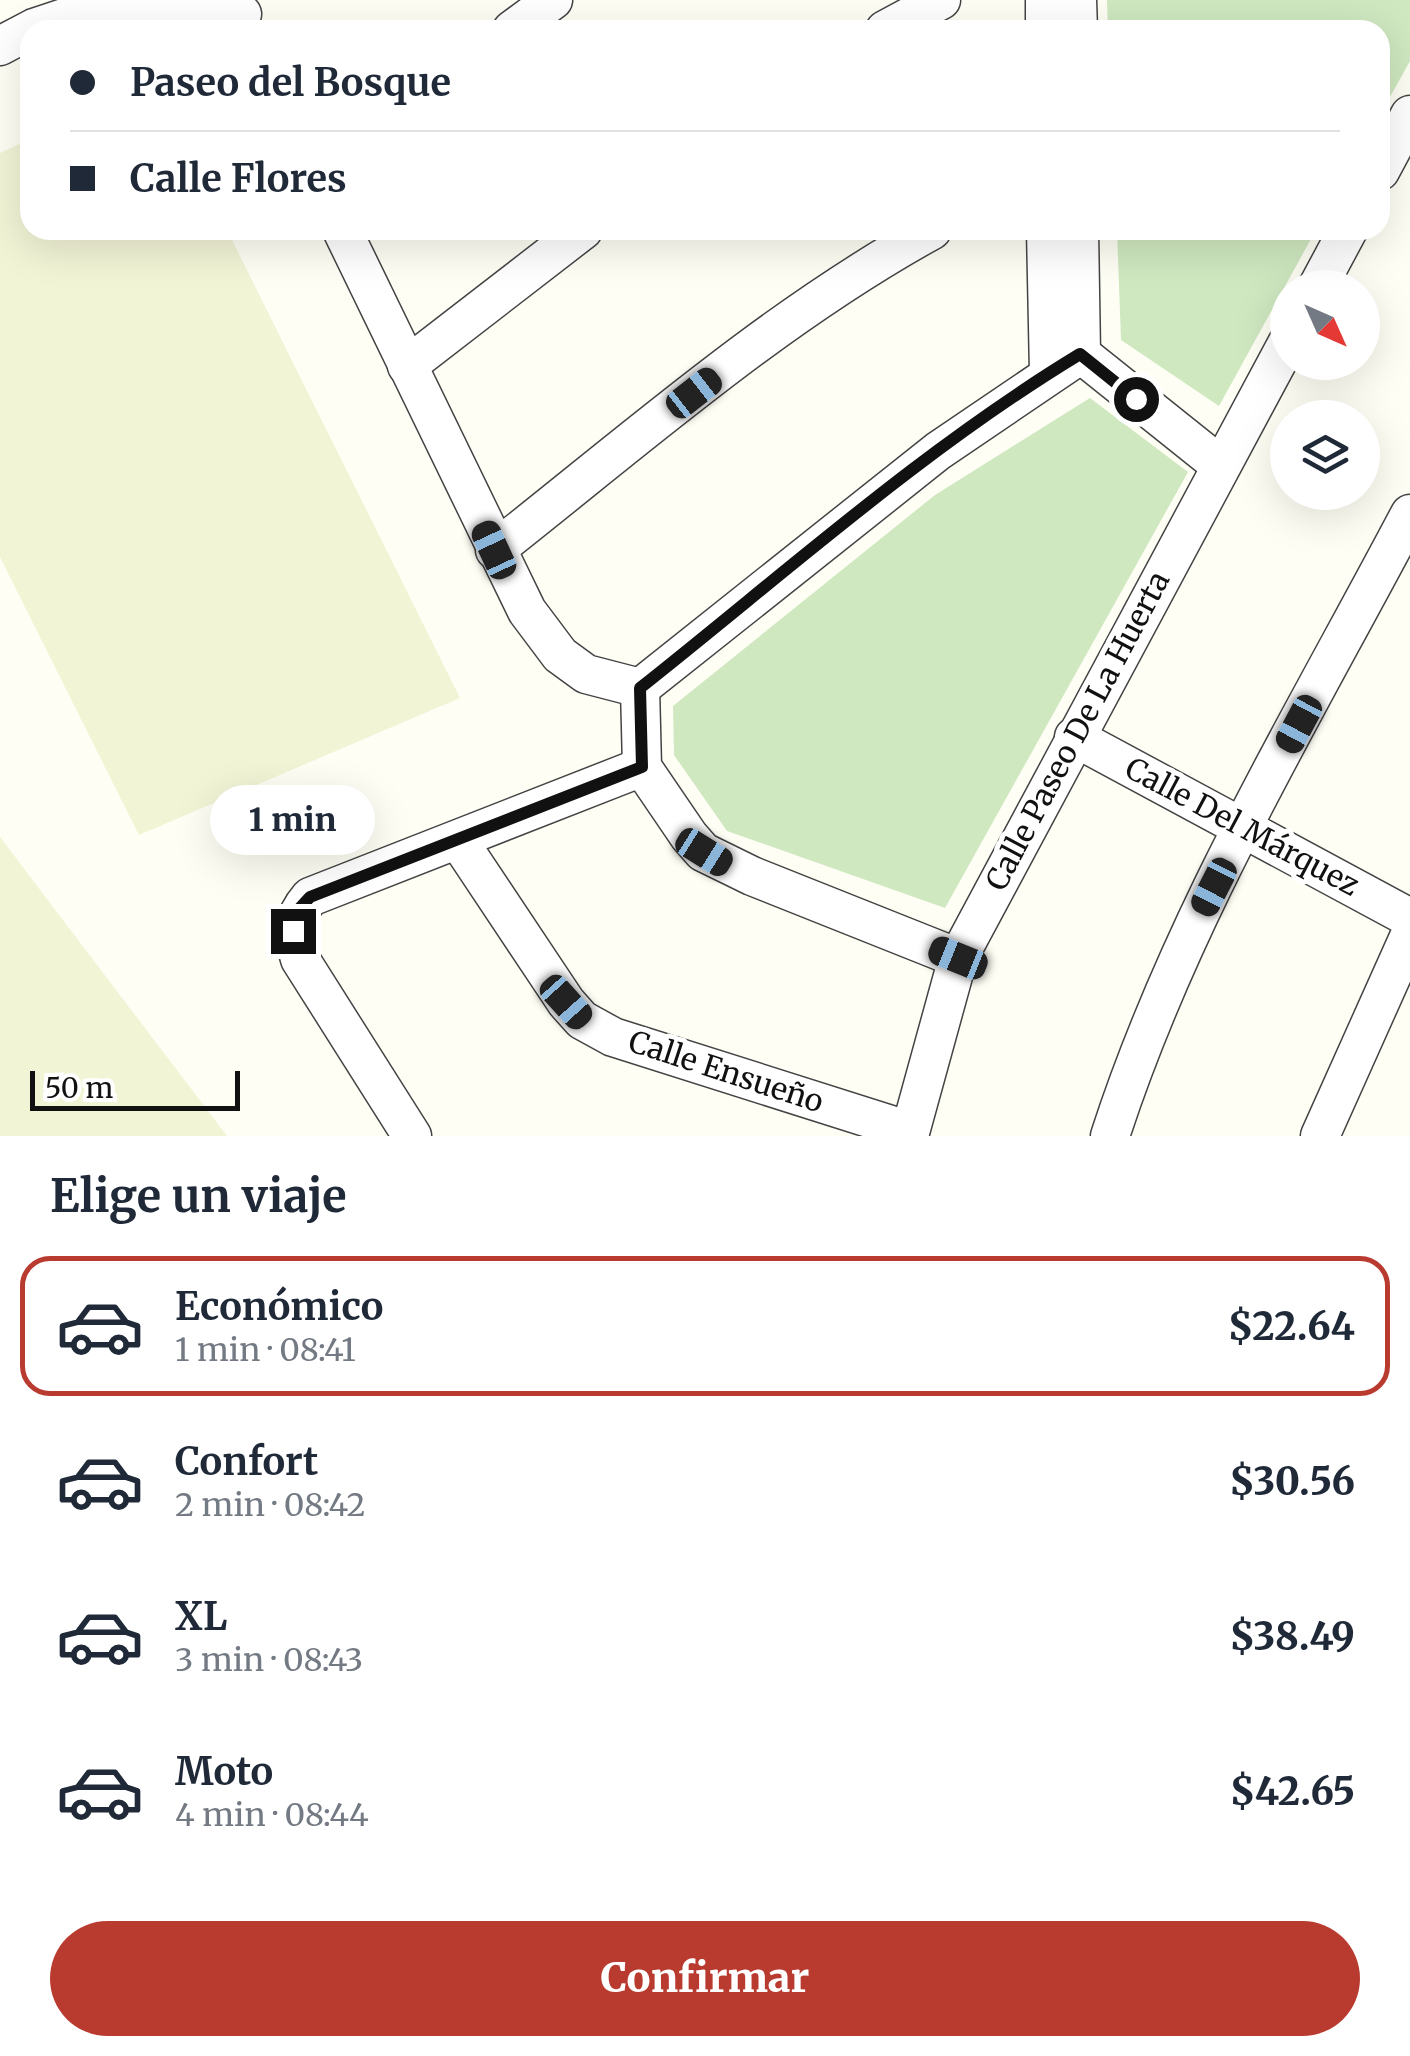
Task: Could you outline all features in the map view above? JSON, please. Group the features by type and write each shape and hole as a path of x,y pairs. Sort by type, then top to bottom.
{"street":[{"path":"526,20 553,0"},
{"path":"904,20 941,0"},
{"path":"57,20 101,14 195,20 248,15"},
{"path":"1390,152 1410,115"},
{"path":"347,240 494,550 527,611 560,656 586,674 640,688"},
{"path":"407,366 570,240"},
{"path":"494,550 780,326 844,281 915,240"},
{"path":"1047,240 1065,364 1220,466"},
{"path":"640,688 938,451 1065,364 1079,240"},
{"path":"1327,270 1343,240"},
{"name":"Calle Paseo De La Huerta","path":"910,1133 958,958 1270,375"},
{"path":"1110,1136 1156,1008 1244,828 1410,514"},
{"path":"640,688 642,767 688,836 704,852 722,863 958,958"},
{"name":"Calle Del Márquez","path":"1074,737 1410,918"},
{"path":"412,1136 300,959 293,931 299,909 310,897 642,767"},
{"name":"Calle Ensueño","path":"458,840 582,1020 613,1037 910,1133"},
{"path":"1320,1136 1410,935"}],"green space":[{"path":"1107,0 1410,0 1410,61 1390,97 1390,20 1108,20"},
{"path":"20,144 20,240 232,240 460,698 139,835 0,557 0,153"},
{"path":"1117,240 1310,240 1294,270 1270,270 1270,313 1219,406 1121,340"},
{"path":"1090,398 1188,472 945,908 727,831 674,755 673,706 935,495"},
{"path":"0,837 53,907 227,1136 0,1136"}],"route":[{"path":"293,931 299,909 310,897 642,767 640,688 938,451 1049,373 1080,354 1136,399"}]}
